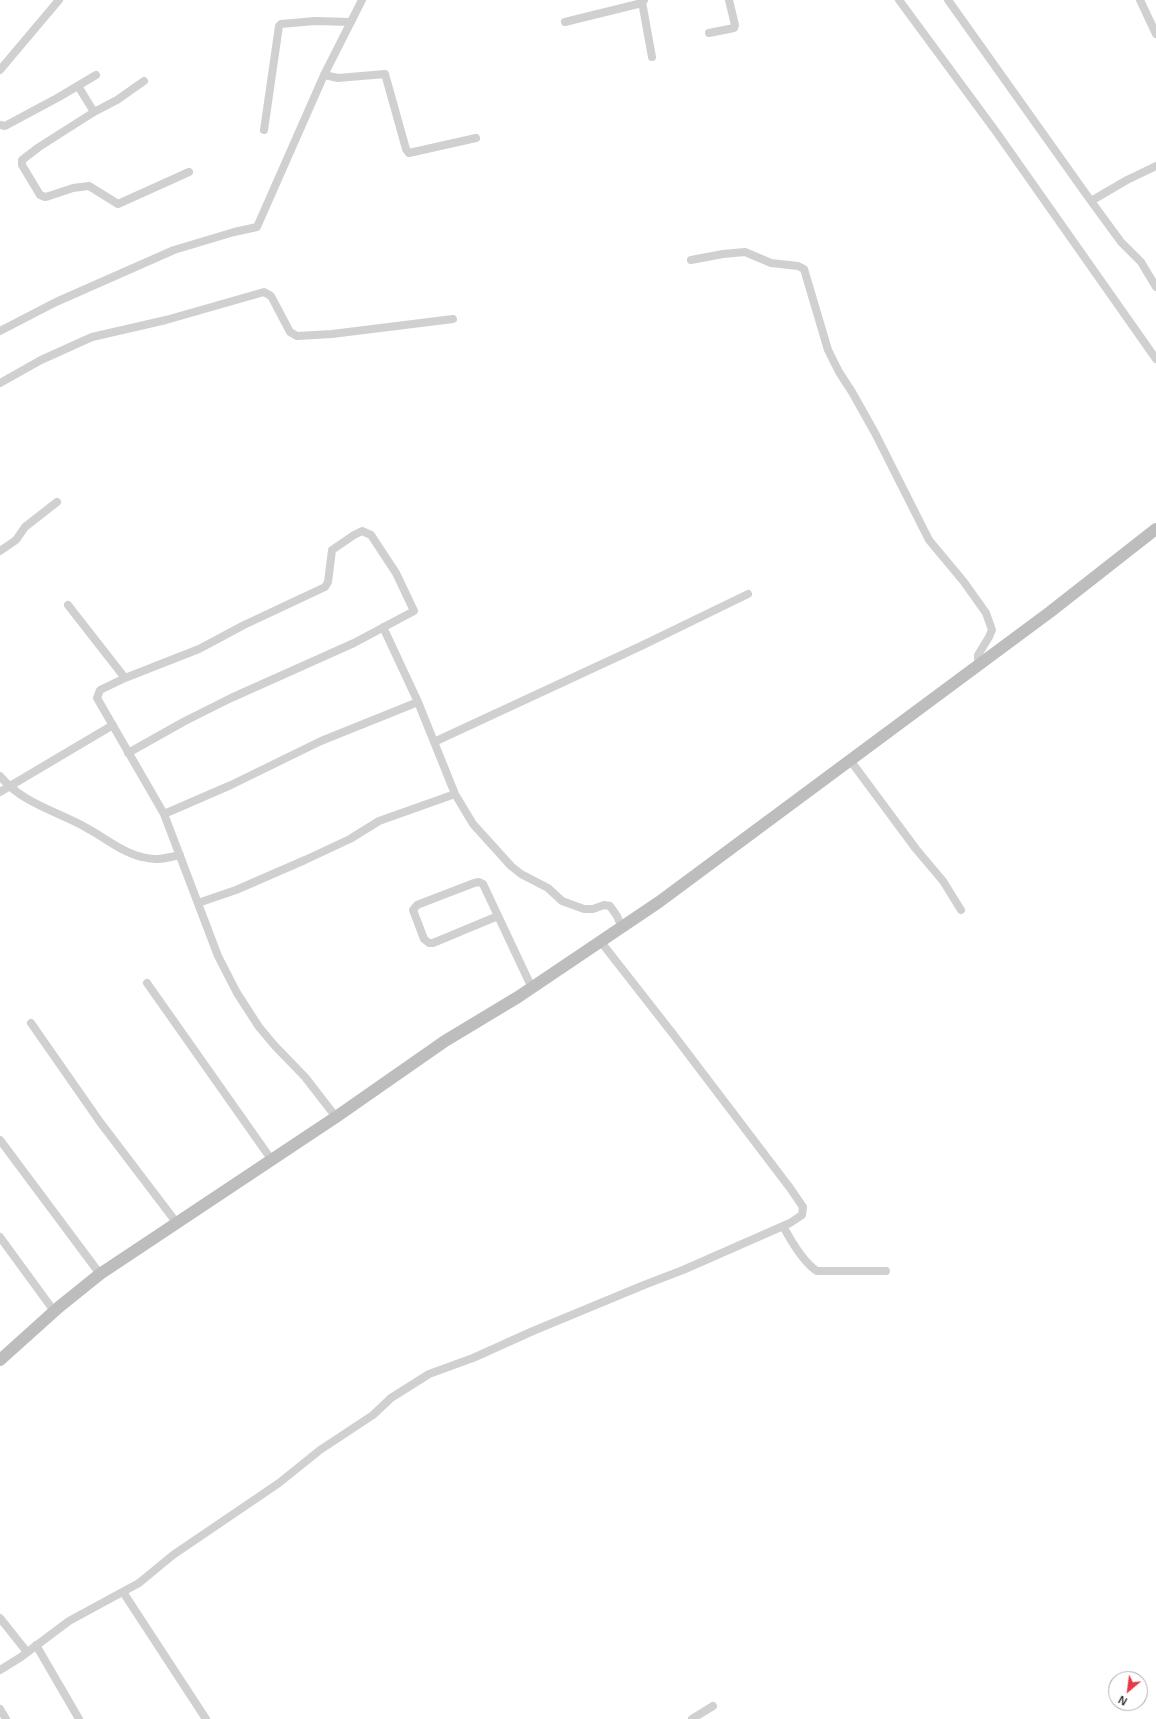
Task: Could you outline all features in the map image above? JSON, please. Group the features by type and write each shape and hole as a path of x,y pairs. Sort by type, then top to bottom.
{"street":[{"path":"0,70 59,0"},
{"path":"0,331 56,302 174,250 234,232 257,227 324,75 362,0"},
{"path":"709,33 734,28 735,25 729,0"},
{"path":"899,0 997,133 1156,359"},
{"path":"948,0 1121,242 1140,262 1156,287"},
{"path":"1140,0 1156,34"},
{"path":"565,22 643,1 652,57"},
{"path":"264,130 279,26 281,24 315,21 351,22"},
{"path":"324,75 338,78 384,74 406,149 409,153 476,138"},
{"path":"0,125 4,126 96,75"},
{"path":"144,81 117,100 94,112 39,147 22,160 22,165 40,195 45,197 73,188 90,186 118,204 189,172"},
{"path":"78,86 94,112"},
{"path":"1091,200 1156,166"},
{"path":"691,260 723,254 745,252 771,263 798,266 804,269 828,350 839,372 875,433 929,540 960,577 986,613 992,630 978,655 978,659 981,664"},
{"path":"0,383 41,360 92,337 166,320 264,292 271,296 290,332 297,336 332,334 453,319"},
{"path":"0,551 16,540 25,527 57,502"},
{"path":"0,1360 54,1311 100,1274 176,1222 272,1160 445,1041 532,988 622,928 981,664 1156,529"},
{"path":"128,753 185,721 231,698 354,643 414,611 396,573 371,535 362,531 332,550 328,582 325,587 244,625 199,649 125,678 100,690 97,698 128,753 164,814 218,956 237,992 275,1046 305,1077 336,1116"},
{"path":"434,742 748,594"},
{"path":"68,605 125,678"},
{"path":"383,627 418,702 455,794 472,824 511,866 521,874 548,888 568,904 584,909 593,909 604,905 610,906 617,916 622,928"},
{"path":"164,814 231,785 321,741 418,702"},
{"path":"0,792 113,725"},
{"path":"850,760 916,849 940,877 961,910"},
{"path":"0,776 8,786 30,801 85,827 126,852 151,859 161,859 180,855"},
{"path":"198,903 236,890 305,860 350,839 379,821 455,794"},
{"path":"498,916 433,943 429,943 424,939 413,910 417,905 479,882 482,884 498,916 532,988"},
{"path":"0,1670 69,1621 139,1583 173,1555 279,1483 324,1447 373,1415 391,1398 429,1374 473,1358 533,1331 683,1270 783,1226 799,1218 804,1212 803,1208 673,1034 601,942"},
{"path":"147,983 272,1160"},
{"path":"31,1023 100,1122 176,1222"},
{"path":"0,1140 100,1274"},
{"path":"783,1226 796,1247 811,1266 817,1271 886,1271"},
{"path":"0,1236 54,1311"},
{"path":"123,1592 206,1719"},
{"path":"0,1618 27,1652"},
{"path":"36,1645 79,1719"},
{"path":"692,1719 713,1706"},
{"path":"0,1709 6,1719"}]}
